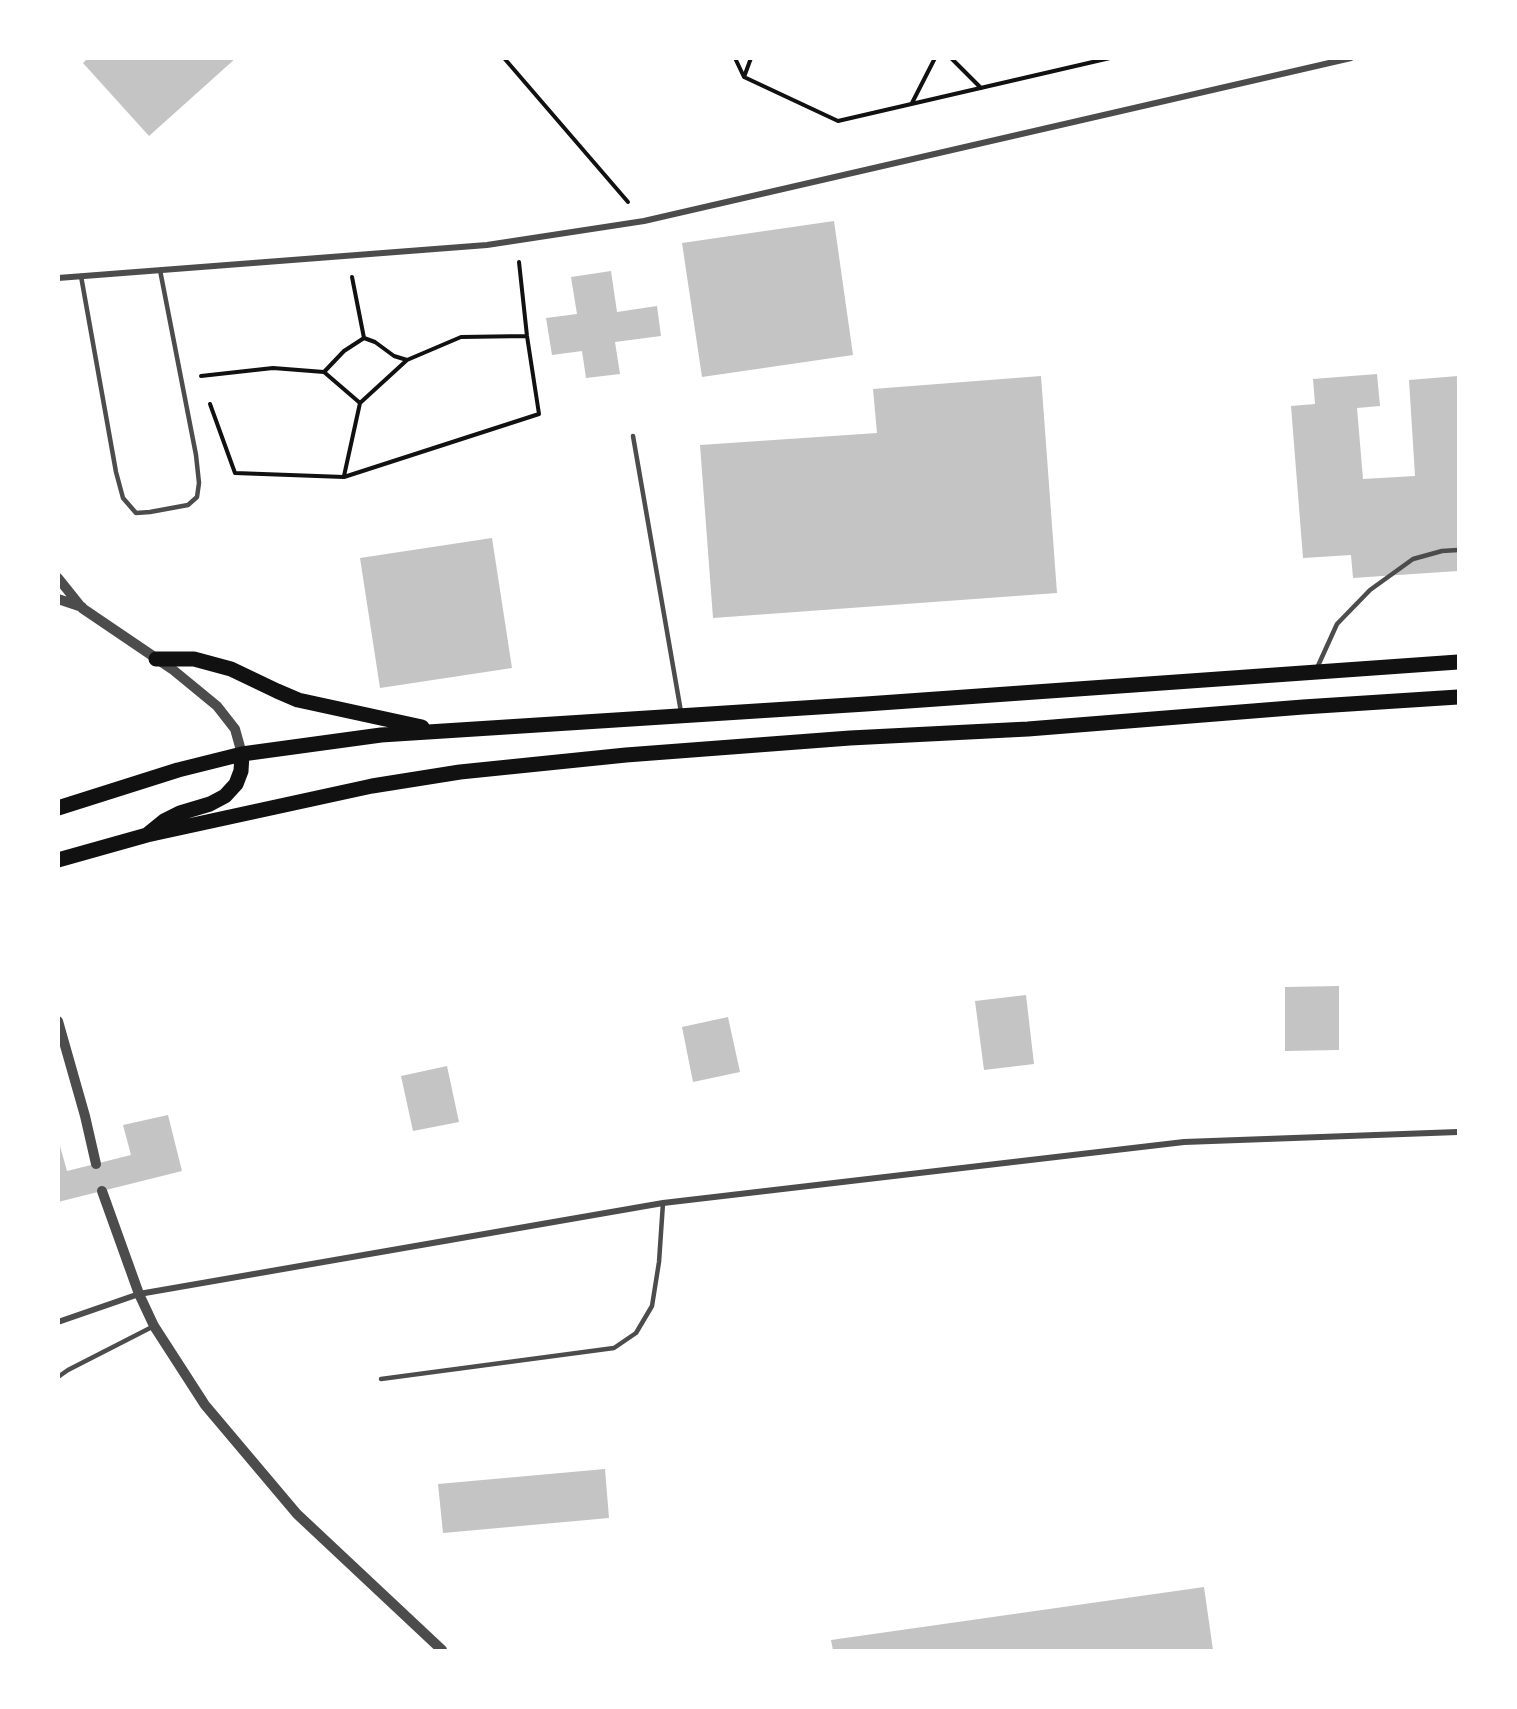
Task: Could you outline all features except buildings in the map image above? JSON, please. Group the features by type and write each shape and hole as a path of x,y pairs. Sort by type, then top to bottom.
{"main road":[{"path":"156,659 194,659 231,669 298,700 436,730"},
{"path":"58,808 177,770 242,754 381,735 1458,662"},
{"path":"58,860 147,835 372,786 460,772 626,755 850,738 1028,729 1458,697"},
{"path":"147,835 164,820 210,804 225,796 236,784 241,771 242,754"}],"street":[{"path":"58,278 487,244 644,221 1351,58"},
{"path":"58,578 82,608"},
{"path":"58,599 82,608 172,669 217,706 235,729 242,754"},
{"path":"58,1021 96,1164"},
{"path":"58,1322 140,1294 663,1203 1184,1142 1458,1132"},
{"path":"102,1191 154,1326 205,1404 297,1514 442,1650"}],"lane":[{"path":"81,276 116,472 123,498 136,513 150,512 188,506 198,497 200,483 160,270"},
{"path":"633,436 682,715"},
{"path":"1314,673 1337,624 1370,590 1413,559 1442,551 1458,550"},
{"path":"381,1379 614,1348 636,1333 652,1305 659,1262 663,1203"},
{"path":"58,1377 154,1326"}],"path":[{"path":"504,58 644,221"},
{"path":"735,58 744,77 838,121 1110,58"},
{"path":"744,77 751,58"},
{"path":"912,104 935,58"},
{"path":"951,58 981,88"},
{"path":"235,473 344,477 539,414 516,240"},
{"path":"349,255 363,338"},
{"path":"344,477 360,403 407,360 461,337 527,336"},
{"path":"363,338 375,342 394,356 407,360"},
{"path":"324,372 344,351 363,338"},
{"path":"201,376 273,368 324,372 360,403"}]}
